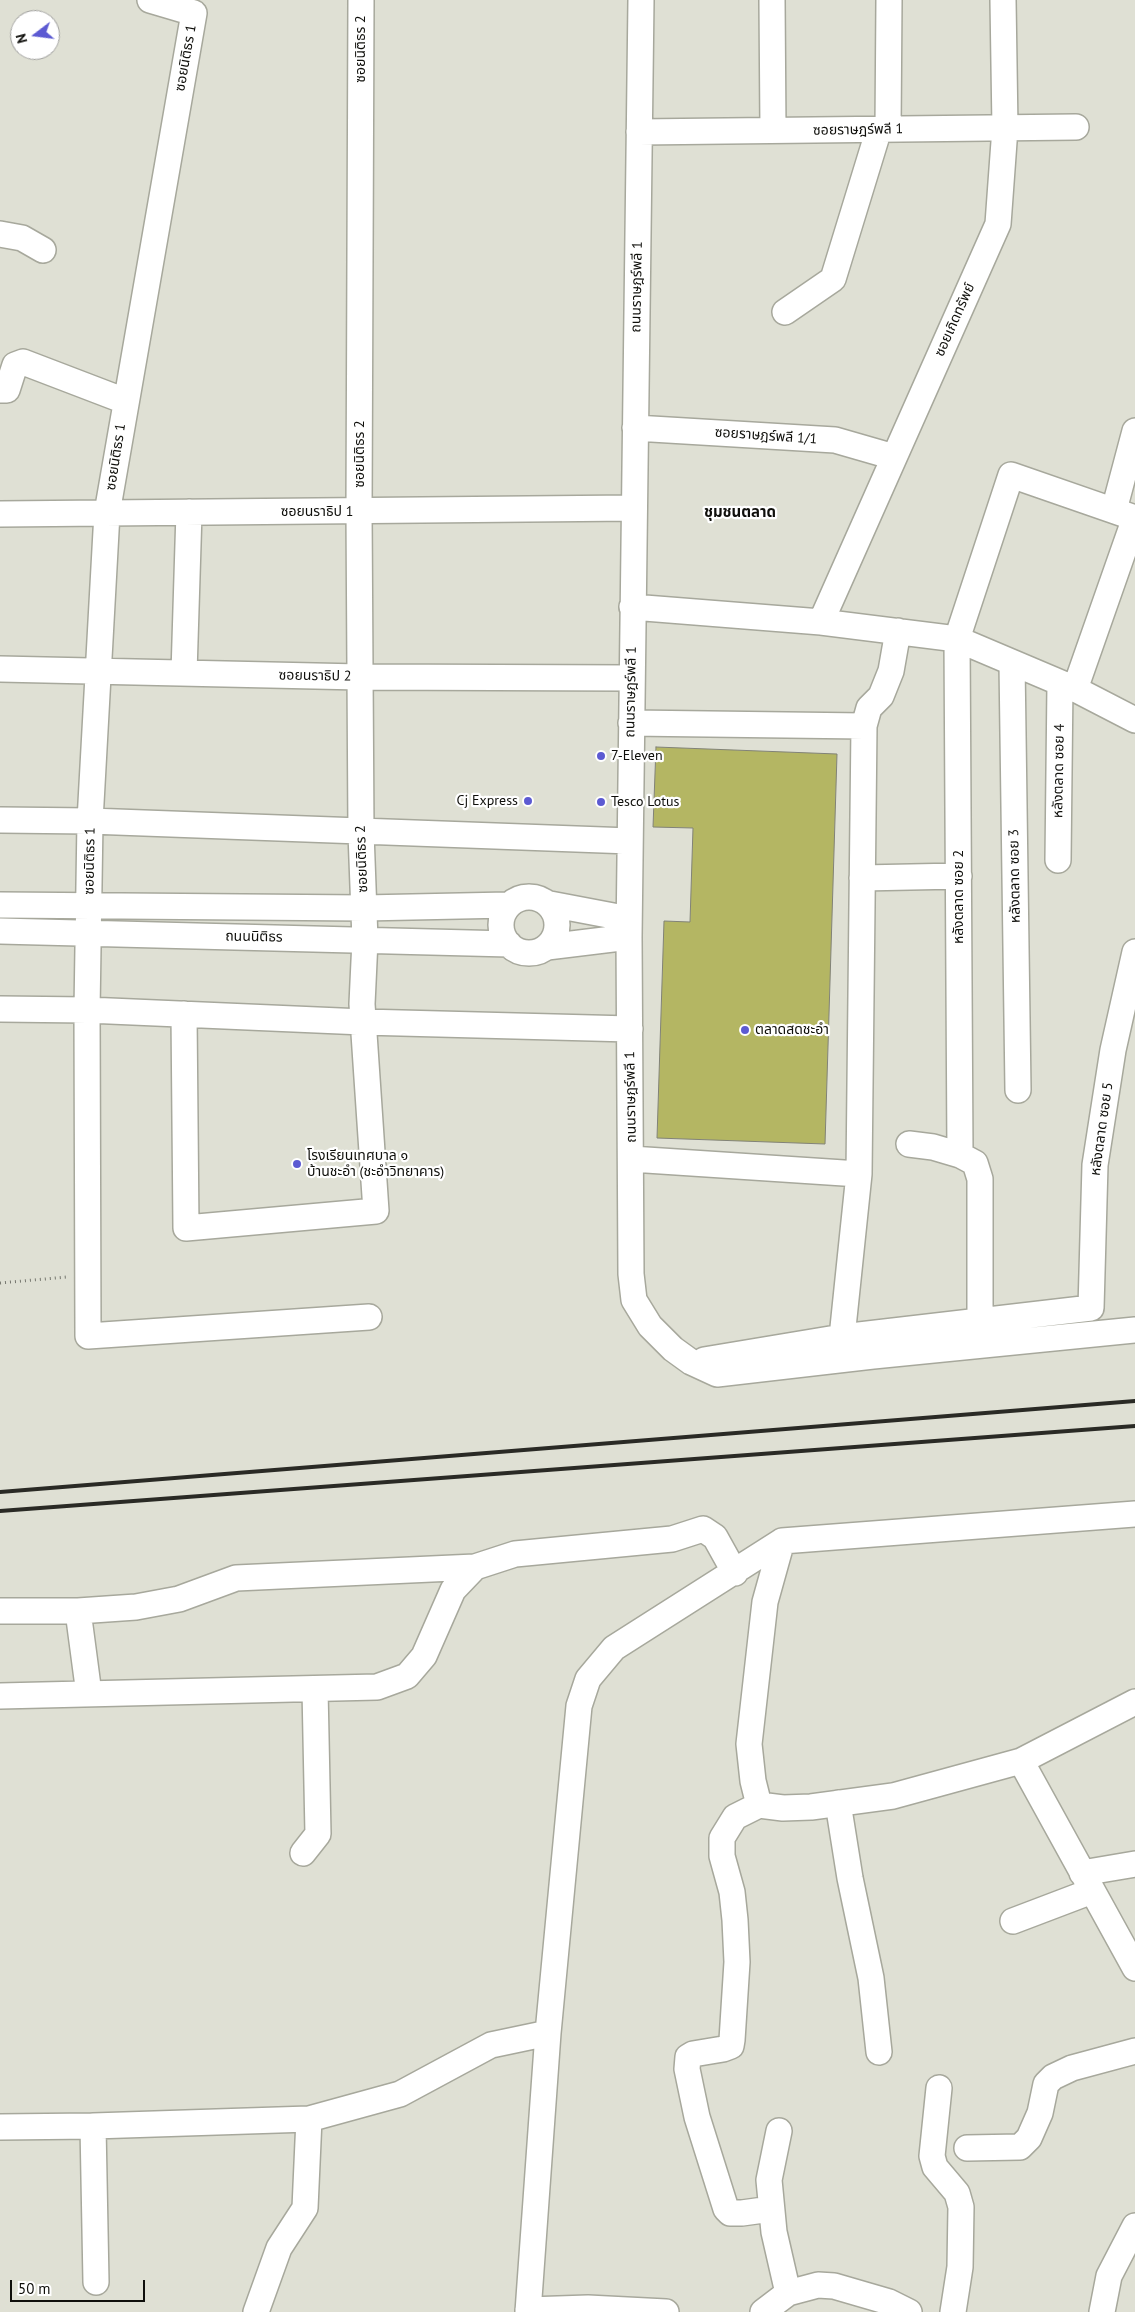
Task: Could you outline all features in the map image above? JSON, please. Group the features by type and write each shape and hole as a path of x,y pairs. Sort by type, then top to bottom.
{"street":[{"name":"ซอยนิติธร 1","path":"150,0 194,13 107,513 90,821 87,1010 88,1336 369,1317"},
{"name":"ซอยนิติธร 2","path":"184,1014 186,1228 376,1211 363,1022 364,908 361,832 359,511 361,0"},
{"name":"ถนนราษฎร์พลี 1","path":"641,0 629,928 631,1274 634,1300 650,1326 673,1349 691,1362 717,1374 873,1356 1135,1330"},
{"path":"772,0 773,130"},
{"path":"785,312 833,279 883,129 889,0"},
{"name":"ซอยเกิดทรัพย์","path":"821,622 998,224 1005,128 1003,0"},
{"name":"ซอยราษฎร์พลี 1","path":"639,132 1076,128"},
{"path":"0,234 22,238 43,250"},
{"path":"0,390 6,390 15,365 23,362 126,401"},
{"name":"ซอยราษฎร์พลี 1/1","path":"634,428 835,440 894,457"},
{"name":"หลังตลาด ซอย 4","path":"1058,860 1067,686 1128,515 1135,431"},
{"name":"หลังตลาด ซอย 2","path":"960,1155 957,639 1011,475 1128,515"},
{"name":"ซอยนราธิป 1","path":"0,514 633,508"},
{"path":"184,673 189,512"},
{"path":"632,607 821,622 957,639 1067,686 1135,720"},
{"path":"842,1337 859,1174 864,726 869,708 881,696 891,671 898,631"},
{"name":"หลังตลาด ซอย 3","path":"1012,663 1018,1090"},
{"name":"ซอยนราธิป 2","path":"0,669 360,677 631,678"},
{"path":"631,723 864,726"},
{"path":"0,820 90,821 630,841"},
{"path":"862,878 959,876"},
{"path":"524,896 542,899 550,904 629,928 547,947 530,953 520,952 508,944 500,923 508,905 524,896"},
{"path":"547,947 554,940 557,931 555,912 550,904"},
{"name":"ถนนนิติธร","path":"0,905 364,908 508,905"},
{"name":"ถนนนิติธร","path":"0,931 508,944"},
{"name":"หลังตลาด ซอย 5","path":"980,1321 1091,1308 1095,1165 1113,1050 1135,952"},
{"path":"0,1009 87,1010 363,1022 630,1029"},
{"path":"691,1362 842,1337 980,1321 980,1179 976,1163 960,1155 934,1147 909,1144"},
{"path":"631,1160 859,1174"},
{"path":"666,2312 588,2308 528,2311 548,2033 579,1706 588,1679 614,1648 782,1541 1135,1514"},
{"path":"0,1611 78,1611 136,1608 179,1599 236,1578 475,1567 514,1554 672,1539 703,1529 715,1537 734,1573"},
{"path":"759,1805 748,1744 765,1602 782,1541"},
{"path":"0,1696 377,1687 407,1676 424,1656 453,1590 475,1567"},
{"path":"78,1611 90,1694"},
{"path":"303,1853 318,1834 315,1689"},
{"path":"772,2209 742,2213 730,2213 726,2209 697,2117 687,2069 688,2057 693,2054 723,2049 730,2046 732,2040 737,1962 735,1920 732,1892 722,1856 722,1838 735,1817 759,1805 783,1808 894,1796 1021,1761 1135,1702"},
{"path":"1021,1761 1135,1968"},
{"path":"838,1803 850,1878 871,1978 879,2052"},
{"path":"1013,1921 1087,1882 1135,1864"},
{"path":"0,2127 93,2126 309,2118 400,2094 491,2045 548,2033"},
{"path":"967,2148 1020,2147 1029,2138 1040,2113 1046,2084 1053,2077 1072,2068 1135,2051"},
{"path":"939,2088 932,2156 935,2167 957,2193 961,2207 960,2267 952,2312"},
{"path":"256,2312 279,2248 305,2208 309,2118"},
{"path":"93,2126 96,2282"},
{"path":"780,2131 769,2180 774,2232 788,2293"},
{"path":"1102,2312 1109,2276 1135,2226"},
{"path":"763,2312 788,2293 818,2285 834,2286 889,2302 909,2312"}],"path":[{"path":"0,1283 87,1274"}],"building":[{"name":"ตลาดสดชะอำ","path":"656,747 837,754 825,1144 657,1138 664,921 690,922 693,828 653,827"}],"railway":[{"path":"0,1492 1135,1401"},
{"path":"0,1511 1135,1426"}],"place":[{"name":"7-Eleven","path":"601,756"},
{"name":"Cj Express","path":"528,801"},
{"name":"Tesco Lotus","path":"601,802"},
{"name":"ตลาดสดชะอำ","path":"745,1030"},
{"name":"โรงเรียนเทศบาล ๑ บ้านชะอำ (ชะอำวิทยาคาร)","path":"297,1164"}],"district":[{"name":"ชุมชนตลาด","path":"740,513"}]}
